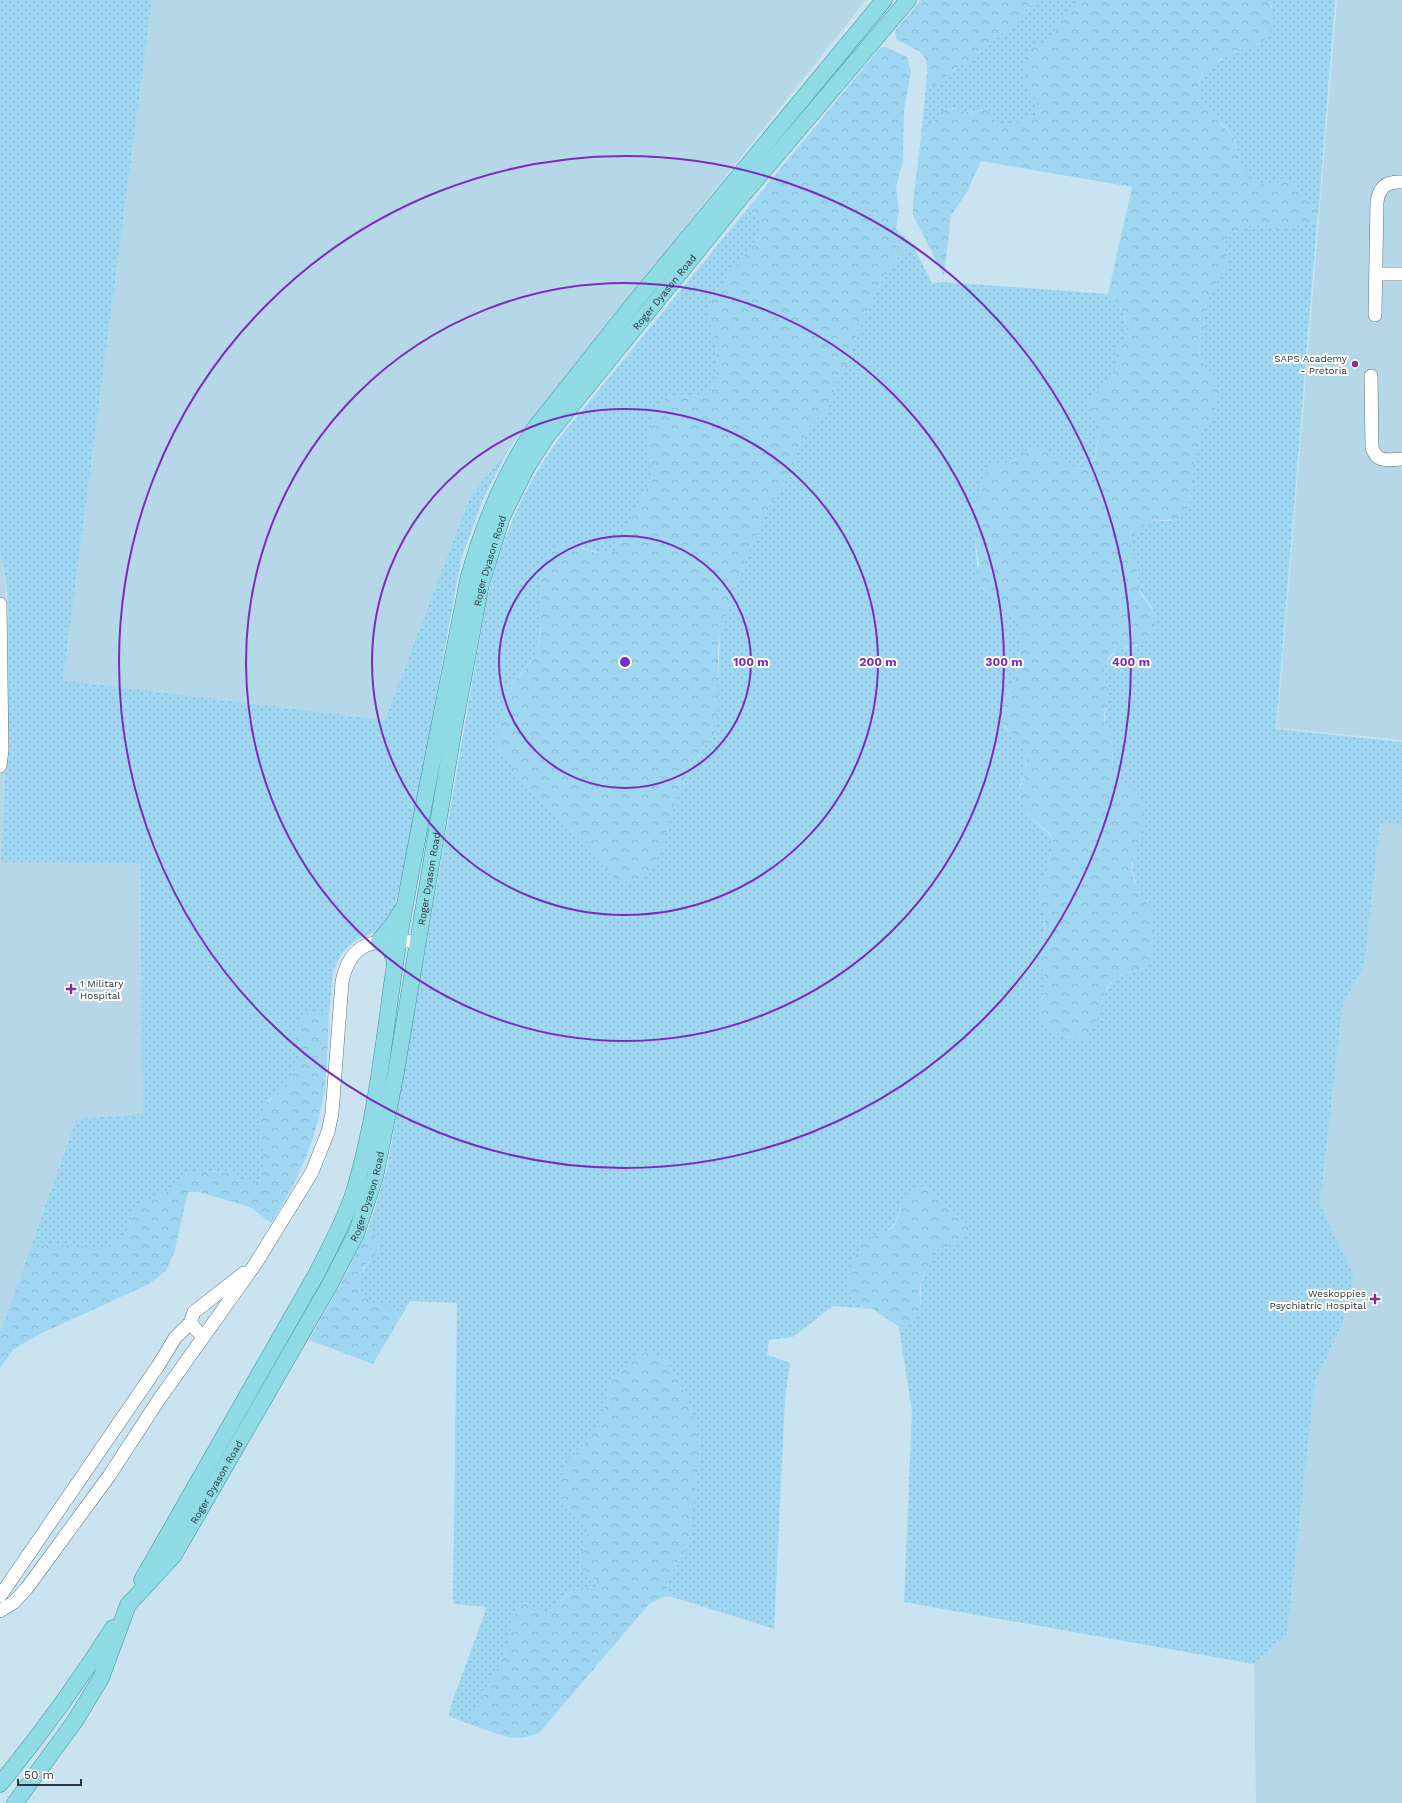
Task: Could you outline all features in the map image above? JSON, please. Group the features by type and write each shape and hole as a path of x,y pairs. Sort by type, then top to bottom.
{"main road":[{"name":"Roger Dyason Road","path":"0,1784 36,1740 89,1666 130,1602 317,1273 332,1243 353,1193 363,1159 380,1072 395,972 404,940 405,905 468,580 479,539 501,486 524,444 535,428 635,302 884,0"},
{"name":"Roger Dyason Road","path":"15,1803 74,1721 102,1678 128,1605 174,1555 343,1260 356,1234 375,1177 395,1078 454,728 481,584 492,545 513,493 546,437 742,196 908,0"},
{"path":"635,302 648,312"},
{"path":"395,1078 396,1024 404,940 437,786 454,728"},
{"path":"395,972 395,963 391,950 388,946 379,941 391,927 405,905"}],"street":[{"path":"1375,315 1378,193 1387,184 1402,182"},
{"path":"1376,274 1402,274"},
{"path":"1372,376 1372,448 1376,457 1380,459 1402,459"},
{"path":"0,604 2,750 0,766"},
{"path":"0,1611 13,1603 27,1588 109,1476 160,1398 256,1263 302,1190 321,1152 328,1132 334,1090 342,982 345,969 357,950 365,945 379,941 404,940"},
{"path":"13,1603 2,1595 158,1366 170,1346 190,1323 194,1312 256,1263"},
{"path":"190,1323 203,1337"}],"shaded area":[{"path":"152,0 866,0 470,497 386,720 63,680"},
{"name":"SAPS Academy - Pretoria","path":"1337,0 1402,0 1402,740 1277,728"},
{"name":"1 Military Hospital","path":"0,550 3,563 9,626 8,742 1,862 140,863 144,1115 76,1119 0,1332"},
{"name":"Weskoppies Psychiatric Hospital","path":"1380,823 1402,825 1402,1803 1256,1803 1254,1664 1287,1635 1315,1382 1343,1322 1354,1276 1320,1205 1343,1001 1364,967"}],"green space":[{"path":"0,0 152,0 63,680 385,720 470,497 509,448 483,499 461,559 412,829 393,915 382,930 357,939 341,954 333,972 329,1016 324,1013 297,1033 296,1062 292,1078 284,1088 268,1100 263,1173 258,1181 252,1183 240,1179 232,1174 218,1171 191,1173 183,1178 177,1185 157,1197 141,1203 136,1208 125,1234 115,1241 108,1249 102,1250 48,1244 30,1249 76,1119 143,1114 140,863 1,862 7,743 9,642 6,580 0,550"},
{"path":"921,0 1043,0 1031,4 1012,26 972,59 950,72 935,86 926,86 926,60 919,51 896,39 895,31"},
{"path":"1043,0 1081,0 1059,18 1051,39 1034,47 1034,96 1037,102 1035,116 997,127 992,113 982,109 974,112 967,112 953,108 940,113 930,128 921,136 926,86 935,86 950,72 972,59 1012,26 1031,4"},
{"path":"1081,0 1269,0 1274,19 1268,36 1261,43 1220,59 1202,75 1199,80 1198,90 1208,112 1232,135 1242,166 1248,178 1268,186 1283,179 1293,180 1308,201 1319,206 1317,223 1278,229 1261,225 1246,226 1232,233 1228,237 1224,246 1227,256 1227,266 1206,301 1204,328 1199,346 1200,356 1217,386 1219,393 1214,414 1198,437 1199,451 1194,459 1194,482 1190,490 1189,506 1184,514 1177,519 1147,523 1129,541 1136,566 1138,588 1152,611 1155,628 1152,636 1146,641 1123,648 1109,657 1104,669 1108,691 1104,721 1112,736 1112,761 1114,768 1121,779 1138,793 1144,808 1144,831 1133,859 1132,871 1136,886 1152,913 1154,940 1149,960 1143,968 1118,976 1110,984 1105,994 1096,1024 1086,1039 1066,1037 1055,1033 1049,1030 1039,1020 1039,1011 1047,984 1038,955 1044,941 1045,916 1038,892 1046,874 1053,838 1048,831 1028,814 1019,797 1019,788 1026,771 1025,753 1022,744 1007,729 1002,719 1003,704 1013,682 1018,664 1018,635 1013,617 1008,609 974,580 979,565 974,533 980,484 992,465 998,462 1012,462 1029,449 1035,448 1050,451 1075,467 1089,469 1094,460 1097,436 1089,402 1093,395 1111,379 1114,372 1118,349 1127,335 1123,312 1113,298 1108,294 1132,187 981,161 966,194 951,215 944,276 913,215 913,202 921,136 929,129 941,112 950,109 974,112 987,109 991,111 997,127 1035,116 1037,102 1029,92 1025,80 1025,68 1028,56 1034,47 1051,39 1059,18"},
{"path":"1269,0 1335,0 1319,206 1308,201 1293,180 1283,180 1268,186 1248,178 1242,168 1232,135 1227,128 1208,111 1200,97 1199,85 1203,74 1212,66 1236,52 1261,43 1272,7"},
{"path":"883,47 907,57 911,72 904,110 903,161 896,187 899,209 896,229 912,244 894,262 877,290 858,331 849,358 838,380 826,412 811,424 799,448 789,475 767,511 752,543 730,601 718,646 718,708 716,732 700,752 686,776 677,798 657,861 652,870 644,876 630,882 621,882 613,878 587,842 553,815 536,795 524,788 512,772 511,763 498,747 498,729 509,687 529,664 537,651 541,625 540,597 542,570 554,547 561,545 574,546 605,555 614,551 624,535 652,477 647,447 653,416 658,406 668,397 701,395 712,389 717,359 716,347 709,317 710,303 713,295 758,238 761,224 749,207 879,49"},
{"path":"749,207 761,224 758,238 713,295 710,303 710,325 716,347 717,359 712,389 701,395 668,397 647,447 652,477 624,535 614,551 605,555 581,547 541,580 541,622 537,653 509,687 498,729 498,747 511,763 512,772 524,788 536,795 553,815 587,842 613,878 677,798 686,776 700,752 716,732 720,636 730,601 752,543 767,511 789,475 799,448 811,424 826,412 838,380 849,358 858,331 877,290 894,262 912,244 932,283 943,282 1108,294 1120,307 1126,323 1127,335 1117,350 1115,370 1111,379 1091,397 1096,425 1097,442 1096,450 1089,469 1075,467 1029,449 1012,462 998,462 992,465 981,484 974,533 980,588 1007,608 1016,624 1018,634 1018,662 1013,683 1004,703 1005,728 1021,741 1025,751 1026,772 1019,787 1019,798 1025,806 1027,814 1053,838 1046,874 1038,892 1045,916 1044,941 1038,955 1047,984 1039,1011 1067,1038 1086,1039 1095,1024 1105,994 1113,980 1118,976 1143,969 1149,907 1139,893 1132,870 1136,848 1141,840 1143,804 1139,795 1123,782 1113,767 1112,736 1105,725 1108,693 1104,671 1105,664 1117,650 1137,646 1153,609 1137,587 1138,571 1129,548 1129,541 1147,523 1153,521 1170,521 1189,506 1190,490 1194,482 1194,459 1199,451 1198,437 1210,420 1217,386 1200,356 1199,346 1204,328 1206,301 1211,289 1224,272 1227,256 1224,246 1228,237 1232,233 1246,226 1261,225 1278,229 1317,223 1276,729 1402,742 1402,825 1380,823 1364,967 1343,1002 1320,1204 1354,1276 1343,1322 1315,1382 1287,1635 1254,1664 904,1602 912,1412 899,1327 906,1323 913,1323 921,1304 921,1285 933,1252 959,1241 969,1224 955,1216 930,1188 901,1206 899,1214 890,1229 881,1235 867,1240 855,1299 861,1304 872,1309 833,1306 793,1337 769,1340 767,1355 790,1363 785,1399 774,1629 666,1596 669,1579 688,1545 692,1532 692,1512 701,1448 692,1410 680,1383 665,1359 611,1383 597,1430 569,1460 564,1503 582,1520 588,1532 579,1563 580,1569 599,1582 598,1586 579,1588 572,1591 558,1605 550,1610 538,1610 525,1603 517,1607 504,1655 474,1714 472,1725 449,1716 451,1705 487,1607 453,1604 457,1303 410,1301 400,1318 390,1308 367,1300 359,1294 359,1281 367,1265 379,1250 378,1240 369,1227 387,1169 486,604 491,582 505,539 513,518 533,478 558,440"},
{"path":"311,1011 324,1013 329,1016 326,1077 322,1105 306,1158 290,1191 271,1223 250,1207 199,1192 188,1192 174,1253 166,1271 149,1284 40,1334 14,1349 0,1368 0,1332 30,1249 48,1244 108,1249 115,1241 125,1234 136,1208 141,1203 157,1197 177,1185 183,1178 191,1173 218,1171 232,1174 240,1179 252,1183 258,1181 263,1165 260,1132 261,1115 263,1109 271,1099 285,1088 292,1078 296,1040 300,1022 304,1015"},
{"path":"918,1186 930,1188 955,1216 969,1224 969,1231 959,1241 933,1252 921,1284 920,1307 917,1317 913,1323 906,1323 899,1327 874,1310 855,1300 849,1286 850,1269 861,1247 866,1241 892,1228 896,1223 906,1194"},
{"path":"369,1227 380,1245 376,1254 365,1266 362,1272 359,1283 359,1294 365,1298 386,1306 400,1318 373,1364 309,1340 346,1274"},
{"path":"648,1352 665,1359 680,1383 692,1410 701,1448 692,1512 692,1532 688,1545 669,1579 666,1596 650,1603 540,1732 523,1738 514,1738 472,1725 474,1714 504,1655 517,1607 525,1603 538,1610 551,1610 572,1591 579,1588 598,1586 599,1582 580,1569 579,1563 588,1532 582,1520 564,1503 560,1489 563,1470 569,1460 597,1430 611,1383 631,1357 639,1353"}],"place":[{"name":"SAPS Academy - Pretoria","path":"1355,364"},
{"name":"1 Military Hospital","path":"71,989"},
{"name":"Weskoppies Psychiatric Hospital","path":"1375,1299"}]}
